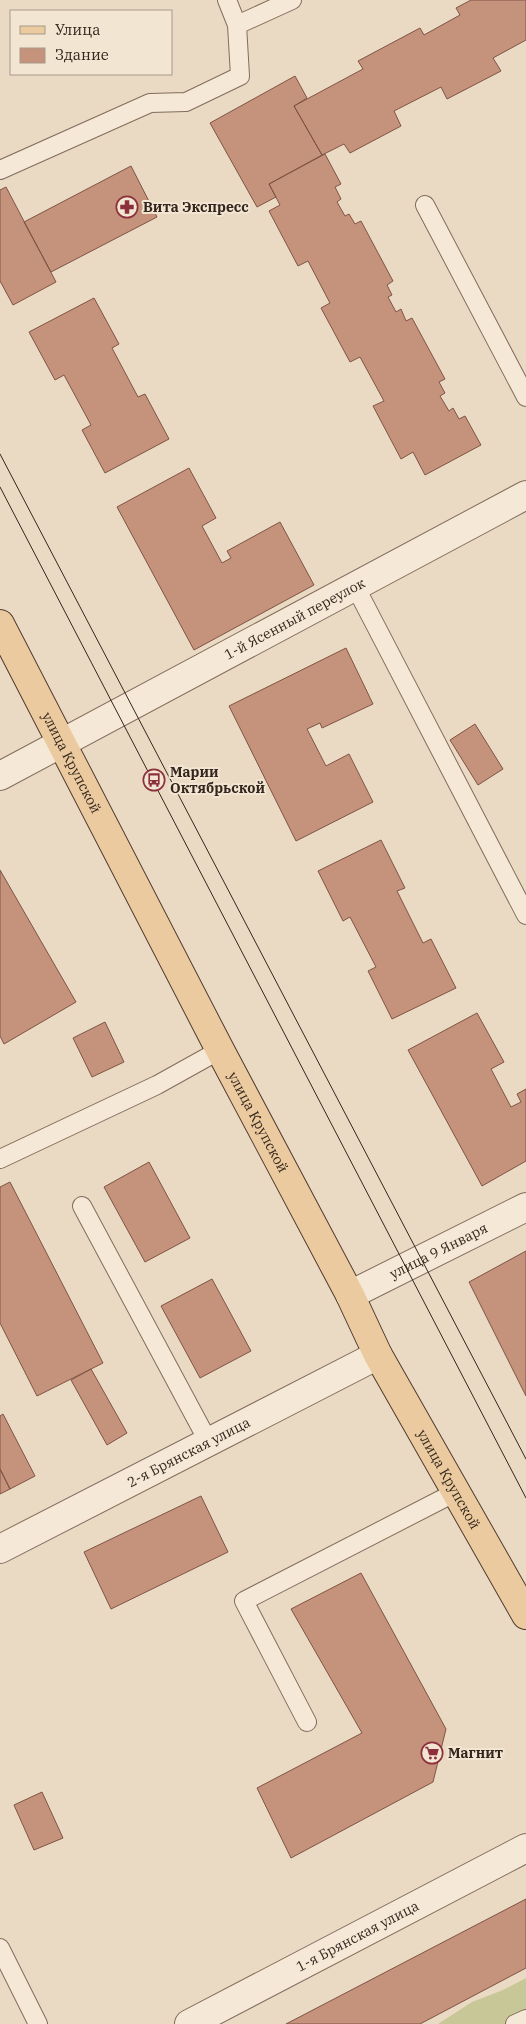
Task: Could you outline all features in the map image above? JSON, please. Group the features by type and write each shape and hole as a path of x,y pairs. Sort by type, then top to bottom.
{"main road":[{"name":"улица Крупской","path":"0,624 220,1050 350,1295 378,1355 526,1615"}],"street":[{"name":"1-й Ясенный переулок","path":"0,776 526,495"},
{"name":"улица 9 Января","path":"350,1295 526,1207"},
{"name":"2-я Брянская улица","path":"0,1549 378,1355"},
{"name":"1-я Брянская улица","path":"189,2024 216,2018 526,1848"}],"lane":[{"path":"0,170 150,103 186,102 240,76 237,25 227,0"},
{"path":"237,25 292,0"},
{"path":"425,205 526,397"},
{"path":"355,586 526,915"},
{"path":"0,1159 157,1084 220,1050"},
{"path":"82,1206 208,1441"},
{"path":"307,1722 244,1601 456,1492"},
{"path":"0,1948 38,2024"},
{"path":"515,2024 526,2019"}],"green space":[{"path":"526,1978 526,2024 438,2024 472,2002 503,1990"}],"building":[{"path":"471,0 526,0 526,40 493,58 501,71 447,99 441,87 394,111 401,126 350,153 344,144 322,155 294,106 363,69 358,61 420,28 424,35 460,15 456,8"},
{"path":"295,76 307,98 294,106 322,155 269,184 276,197 257,207 210,123"},
{"path":"325,154 341,184 335,187 341,199 337,202 345,216 349,214 355,224 361,221 393,281 387,285 392,295 388,297 396,312 401,309 406,321 412,318 445,379 439,382 445,393 440,396 449,411 453,408 459,419 465,416 481,445 425,475 413,452 401,459 373,406 384,401 360,357 350,362 321,308 330,303 308,261 298,266 269,211 280,205 269,184"},
{"path":"131,166 157,217 51,272 24,222"},
{"path":"6,187 56,282 13,305 0,281 0,190"},
{"path":"94,298 119,344 112,348 138,397 145,394 169,439 105,473 82,430 91,425 64,375 55,380 29,332"},
{"path":"189,468 216,518 202,526 222,563 231,558 227,551 280,522 314,585 194,650 117,507"},
{"path":"346,648 373,704 322,728 320,723 307,729 326,766 349,754 373,802 296,841 229,706"},
{"path":"475,724 503,769 478,785 450,740"},
{"path":"381,840 405,888 397,891 423,943 431,939 456,988 392,1019 368,971 376,967 350,917 343,921 318,871"},
{"path":"0,870 76,1002 4,1044 0,1036"},
{"path":"477,1013 504,1062 491,1069 511,1107 521,1102 517,1094 526,1089 526,1161 482,1186 408,1050"},
{"path":"105,1022 124,1062 92,1077 73,1038"},
{"path":"149,1162 190,1238 145,1262 104,1187"},
{"path":"10,1182 103,1363 37,1396 0,1323 0,1187"},
{"path":"526,1251 526,1396 469,1282"},
{"path":"212,1279 251,1351 200,1378 161,1306"},
{"path":"91,1369 127,1433 107,1445 71,1380"},
{"path":"3,1414 35,1476 10,1489 0,1469 0,1416"},
{"path":"0,1469 10,1489 0,1494"},
{"path":"201,1496 228,1552 111,1609 84,1552"},
{"path":"361,1573 446,1729 433,1782 291,1858 257,1788 362,1733 291,1609"},
{"path":"42,1792 63,1838 34,1850 14,1805"},
{"path":"526,1899 526,1968 420,2024 286,2024"}],"tram line":[{"path":"0,454 526,1459"},
{"path":"0,487 526,1498"}],"place":[{"name":"Вита Экспресс","path":"127,207"},
{"name":"Марии Октябрьской","path":"154,780"},
{"name":"Магнит","path":"432,1753"}]}
